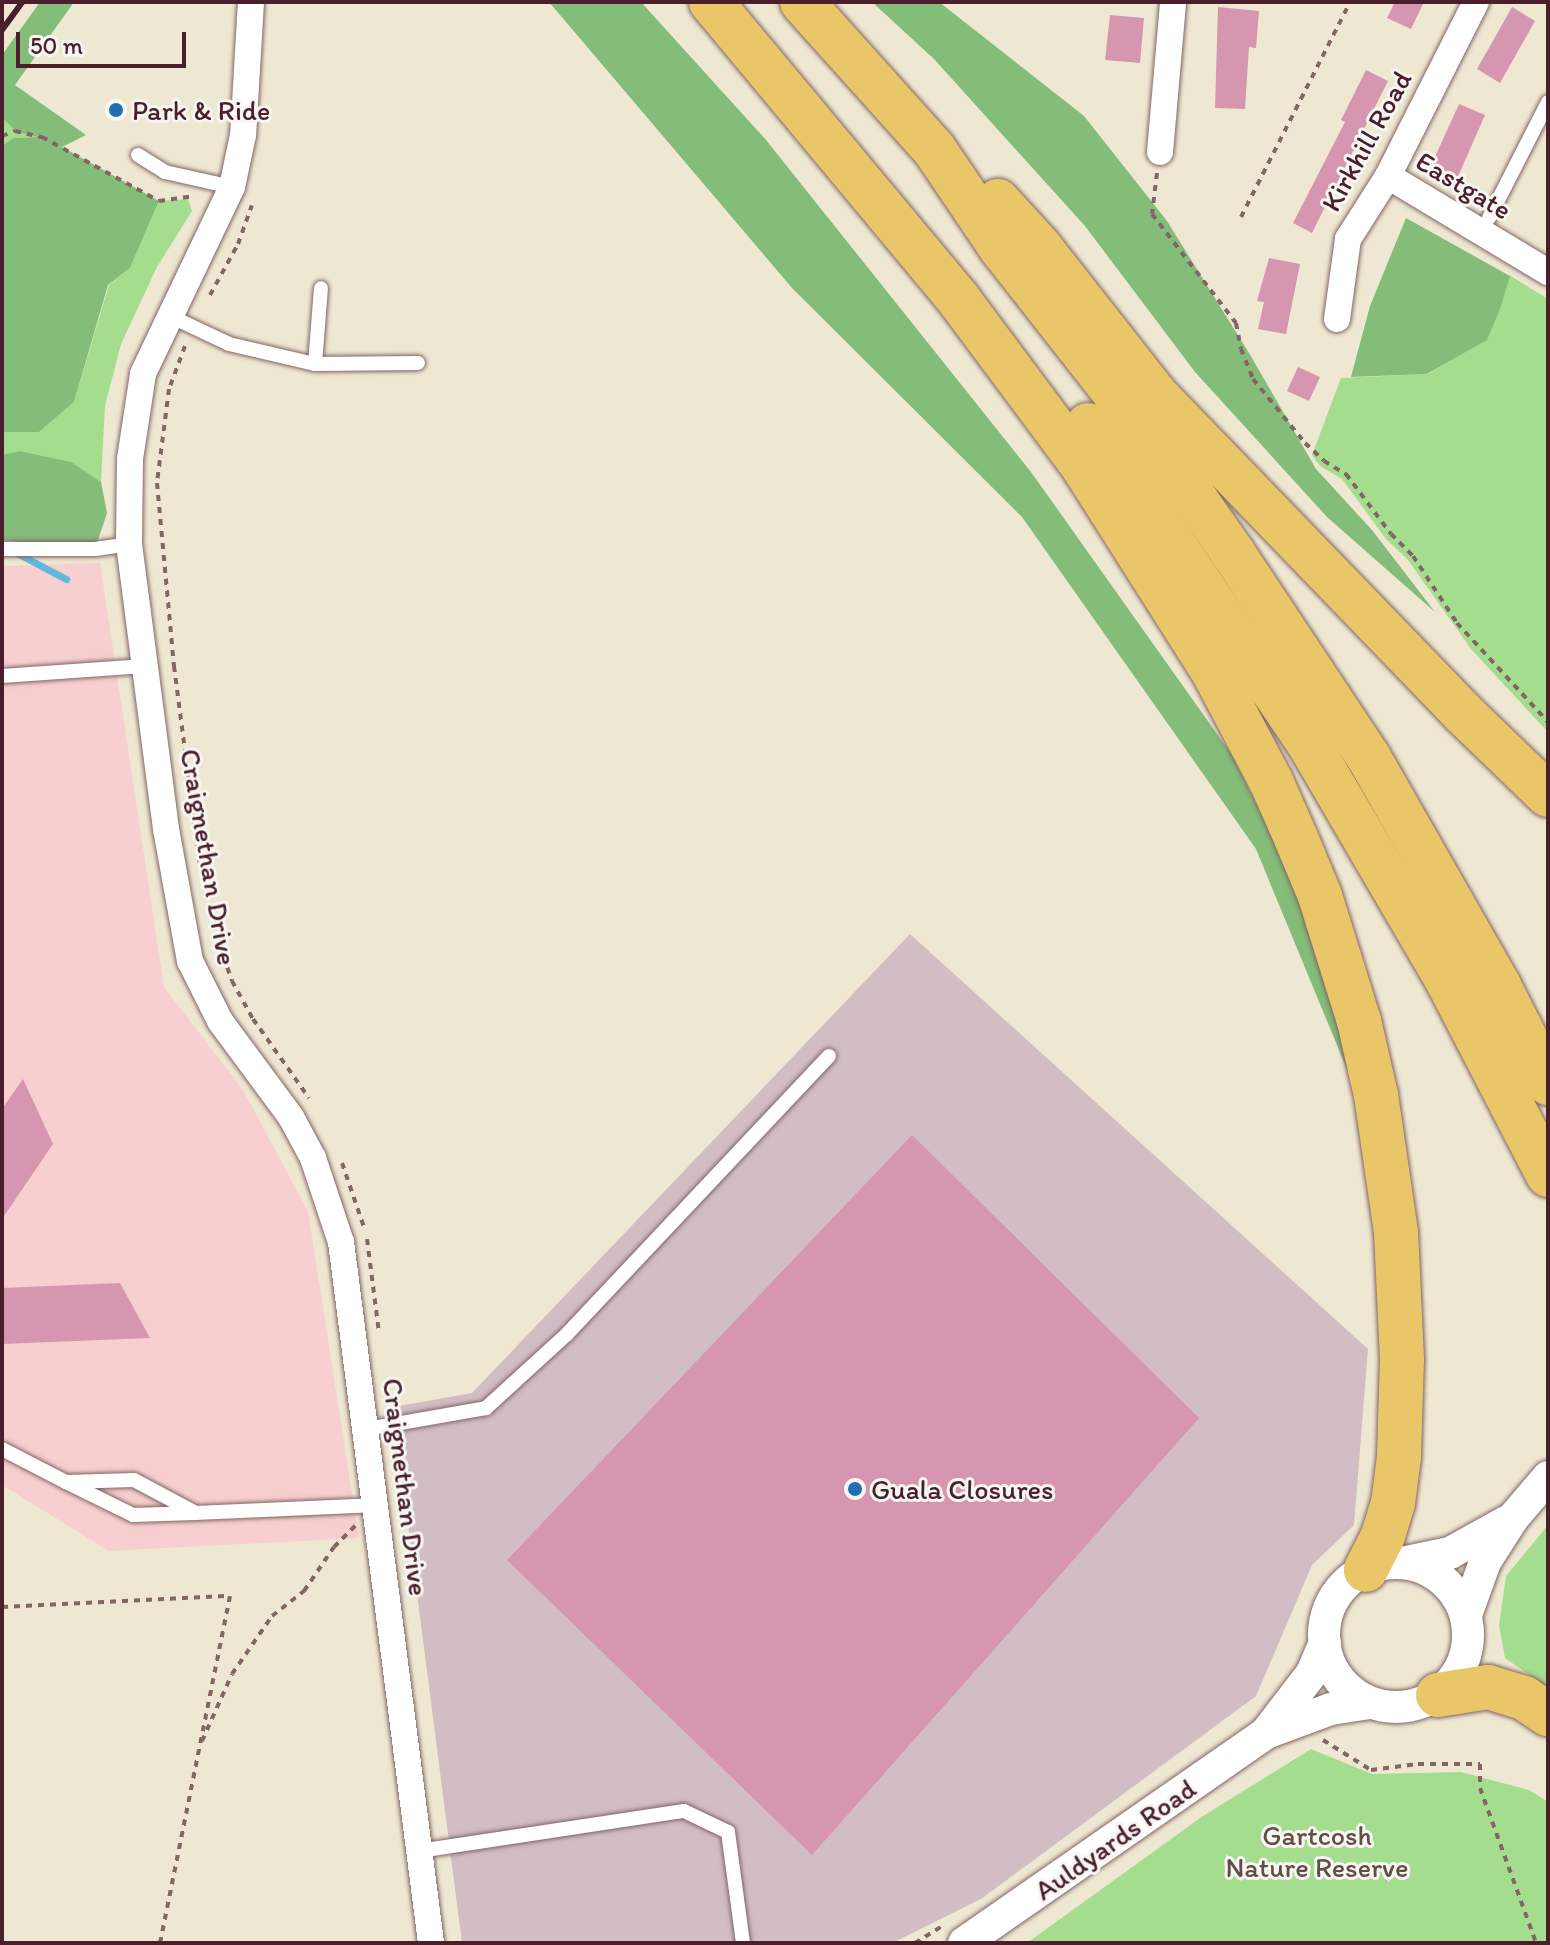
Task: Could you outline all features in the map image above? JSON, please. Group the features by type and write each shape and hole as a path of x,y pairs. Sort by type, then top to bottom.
{"highway":[{"path":"711,2 959,300 1084,468 1214,673 1271,781 1296,838 1320,896 1359,1021 1378,1108 1396,1232 1402,1359 1399,1457 1393,1503 1383,1536 1383,1566"},
{"path":"720,2 837,122 911,208 1044,367 1132,483 1308,742 1446,978 1548,1175"},
{"path":"802,2 934,149 1001,248 1176,471 1233,553 1368,756 1499,986 1548,1083"},
{"path":"809,2 849,36 1039,246 1155,394 1463,713 1548,795"},
{"path":"1438,1695 1488,1687 1524,1698 1548,1714"}],"street":[{"name":"Craignethan Drive","path":"251,2 243,135 182,323 143,374 130,459 129,544 166,829 190,961 220,1021 291,1117 313,1158 341,1242 431,1943"},
{"path":"1160,152 1173,2"},
{"name":"Kirkhill Road","path":"1337,319 1348,239 1388,176 1476,2"},
{"name":"Eastgate","path":"1388,176 1548,272"},
{"path":"1466,1615 1476,1580 1513,1518 1548,1477"},
{"path":"1383,1566 1434,1573 1448,1584 1466,1615 1469,1638 1464,1659 1454,1679 1438,1695 1405,1707 1370,1703 1339,1679 1329,1662 1325,1643 1326,1620 1334,1600 1348,1582 1383,1566 1450,1553 1513,1518"},
{"name":"Auldyards Road","path":"1266,1733 1312,1673 1325,1643"},
{"name":"Auldyards Road","path":"964,1943 1266,1733 1331,1709 1370,1703"}],"lane":[{"path":"1489,218 1548,102"},
{"path":"138,155 165,172 224,186"},
{"path":"315,364 321,288"},
{"path":"182,323 229,344 315,364 418,363"},
{"path":"2,549 95,549 129,544"},
{"path":"2,676 145,666"},
{"path":"367,1429 486,1408 567,1334 829,1056"},
{"path":"2,1449 133,1515 377,1505"},
{"path":"66,1482 134,1480 196,1513"},
{"path":"419,1851 684,1811 728,1832 743,1943"}],"path":[{"path":"1241,217 1350,2"},
{"path":"2,136 15,131 42,137 159,201 188,199 224,186"},
{"path":"1160,152 1152,214 1236,323 1241,349 1253,379 1305,443 1324,461 1346,474 1391,534 1413,556 1457,623 1548,722"},
{"path":"200,871 174,666 157,483 169,389 182,323 238,244 253,204"},
{"path":"205,898 232,981 253,1019 310,1100"},
{"path":"341,1158 355,1192 367,1237 381,1348"},
{"path":"198,1748 232,1674 272,1616 304,1591 334,1547 377,1505"},
{"path":"2,1607 230,1596 160,1943"},
{"path":"1266,1733 1323,1740 1371,1770 1418,1764 1480,1764 1480,1788 1536,1943"}],"shaded area":[{"path":"100,563 164,987 243,1090 308,1211 359,1538 109,1551 2,1485 2,566"},
{"path":"910,934 1368,1349 1354,1525 1312,1565 1256,1696 981,1899 892,1943 462,1943 393,1407 472,1393"}],"green space":[{"path":"40,2 74,2 15,85 86,135 62,147 159,201 130,268 108,285 74,402 39,432 2,432 2,146 14,138 38,137 17,132 2,118 2,55"},
{"path":"549,2 641,2 766,140 1031,472 1232,755 1341,974 1351,1079 1256,849 1022,517 792,288"},
{"path":"872,2 939,2 1084,116 1167,221 1316,469 1372,530 1435,612 1327,517 1195,372 1085,226 934,59"},
{"path":"2,118 17,132 42,137 15,138 2,146"},
{"path":"188,199 192,211 157,267 121,344 105,406 101,482 70,462 20,451 2,455 2,432 39,432 74,402 109,285 130,268 159,201"},
{"path":"1406,218 1510,276 1500,309 1487,340 1427,374 1351,377 1370,306"},
{"path":"1509,275 1548,299 1548,732 1471,649 1408,560 1386,539 1342,479 1320,466 1312,455 1341,378 1428,374 1486,340"},
{"path":"20,451 71,462 101,482 107,513 95,549 2,540 2,455"},
{"path":"1548,1525 1548,1688 1505,1658 1499,1625 1506,1576"},
{"name":"Gartcosh Nature Reserve","path":"1311,1749 1372,1774 1461,1772 1529,1790 1548,1802 1548,1943 1027,1943 1203,1816"}],"building":[{"path":"1395,2 1424,2 1411,29 1387,18"},
{"path":"1218,7 1259,11 1256,48 1249,47 1245,109 1215,108"},
{"path":"1512,7 1535,21 1500,83 1477,69"},
{"path":"1110,15 1144,18 1140,63 1105,60"},
{"path":"1366,70 1388,81 1312,233 1293,223 1345,122 1341,120"},
{"path":"1459,104 1485,115 1456,181 1429,170"},
{"path":"1269,258 1300,264 1286,334 1258,329 1264,302 1257,301"},
{"path":"1298,367 1320,377 1309,401 1287,391"},
{"path":"23,1079 53,1144 2,1219 2,1109"},
{"name":"Guala Closures","path":"912,1135 1199,1418 812,1855 507,1560"},
{"path":"120,1283 150,1338 2,1344 2,1288"}],"waterway":[{"path":"15,552 66,579"}],"railway":[{"path":"2,30 22,2"}],"place":[{"name":"Park & Ride","path":"116,110"},
{"name":"Guala Closures","path":"855,1489"}]}
